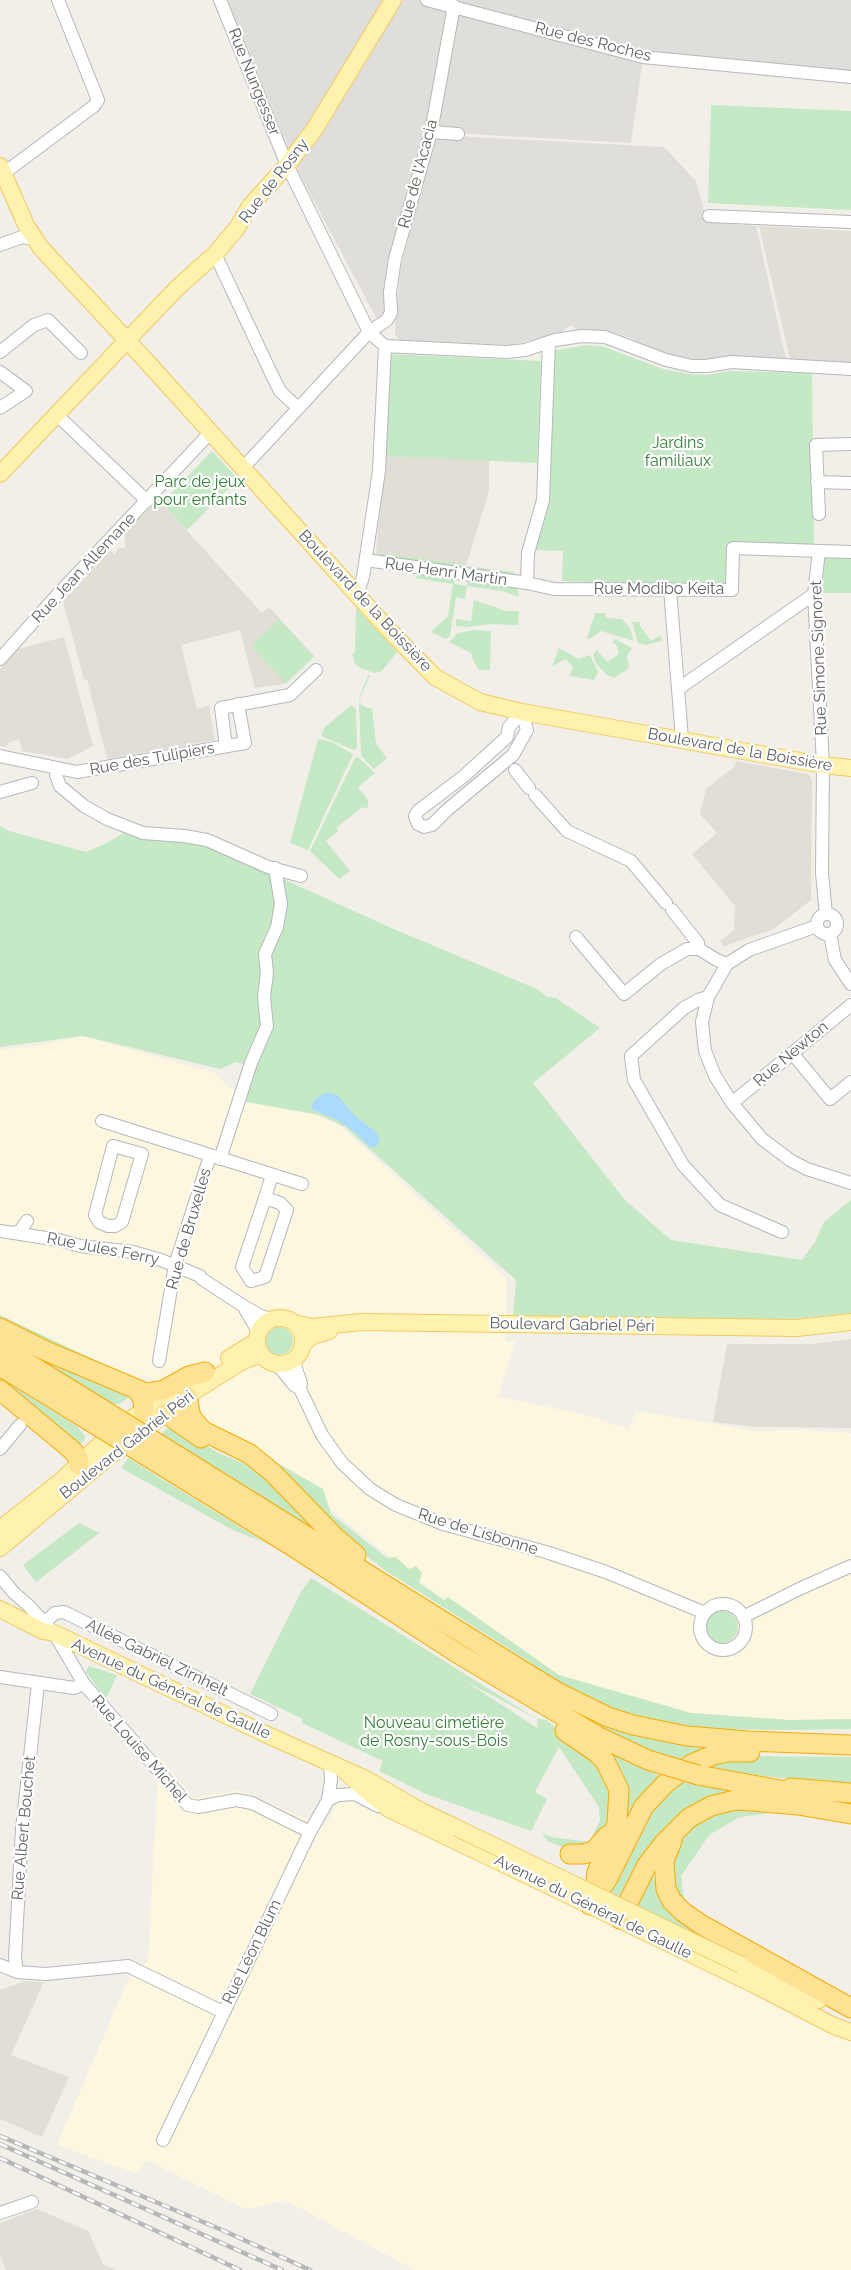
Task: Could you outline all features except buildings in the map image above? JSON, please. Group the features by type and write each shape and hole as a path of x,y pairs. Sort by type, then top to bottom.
{"highway":[{"path":"0,1328 138,1391 155,1393 189,1376 204,1372"},
{"path":"0,1346 95,1415"},
{"path":"0,1366 95,1415 439,1617 537,1680 608,1717 633,1725 687,1736 748,1741 851,1745"},
{"path":"0,1390 91,1460"},
{"path":"138,1391 143,1400 144,1412"},
{"path":"187,1396 191,1417 203,1431 250,1454 278,1478 336,1538 439,1617"},
{"path":"165,1413 212,1445 260,1462"},
{"path":"159,1454 292,1546 457,1653 597,1736 648,1760 698,1775 757,1787 851,1802"},
{"path":"531,1697 550,1720 597,1753 605,1761 619,1790 620,1806 617,1823 596,1872 592,1901"},
{"path":"748,1741 774,1736 851,1734"},
{"path":"592,1901 608,1878 644,1806 667,1782 692,1764 713,1755 728,1752 851,1755"},
{"path":"757,1787 819,1789 851,1793"},
{"path":"620,1919 647,1865 664,1842 689,1818 711,1806 735,1800 798,1805 851,1814"},
{"path":"570,1854 594,1851 617,1823"},
{"path":"680,1827 668,1847 664,1861 666,1889 672,1901 702,1925 851,2008"}],"main road":[{"name":"Rue de Rosny","path":"0,474 185,280 215,254 236,228 250,206 287,165 314,130 394,0 402,2 407,0"},
{"name":"Boulevard de la Boissière","path":"2,170 26,225 35,240 435,677 480,702 522,712 823,765 851,768"},
{"path":"284,1319 294,1323 301,1333 299,1351 281,1364 262,1347 265,1324 273,1320 284,1319"},
{"name":"Boulevard Gabriel Péri","path":"294,1323 312,1327 362,1322 797,1328 851,1322"},
{"name":"Boulevard Gabriel Péri","path":"299,1351 308,1339 315,1335 353,1328 456,1331 549,1330 800,1334 851,1328"},
{"name":"Boulevard Gabriel Péri","path":"0,1548 91,1460 108,1436 204,1372 262,1347"},
{"name":"Boulevard Gabriel Péri","path":"0,1529 91,1460 137,1435 187,1396 262,1347"},
{"path":"137,1435 144,1412 165,1413"},
{"path":"0,1536 38,1503 47,1492"},
{"name":"Avenue du Général de Gaulle","path":"0,1609 43,1631 49,1628 262,1733 366,1779 420,1811 741,1965 785,1983 827,2004 851,2012"},
{"name":"Avenue du Général de Gaulle","path":"336,1766 389,1809 592,1901 620,1919 832,2025 851,2032"},
{"name":"Avenue du Général de Gaulle","path":"741,1965 851,2032"}],"street":[{"path":"2,170 94,106 98,100 58,0"},
{"name":"Rue Nungesser","path":"220,0 287,165 369,332"},
{"name":"Rue des Roches","path":"427,0 643,57 851,77"},
{"name":"Rue de l'Acacia","path":"242,468 369,332 387,320 391,313 390,292 395,259 431,132 454,6"},
{"path":"431,132 458,134"},
{"path":"709,216 851,222"},
{"path":"0,245 22,237 35,240"},
{"path":"215,254 280,391 297,407"},
{"path":"0,352 34,325 48,320 81,353"},
{"path":"369,332 385,346 506,352 525,350 549,342 582,336 605,337 666,360 692,366 732,362 851,369"},
{"path":"527,583 528,553 544,500 549,342"},
{"path":"358,595 366,560 379,471 385,346"},
{"path":"0,372 26,391 0,408"},
{"path":"56,414 147,501"},
{"name":"Rue Jean Allemane","path":"0,659 59,593 210,433"},
{"path":"818,514 816,445 851,444"},
{"path":"817,482 851,484"},
{"name":"Rue Modibo Keita","path":"579,589 732,590 733,548 819,551"},
{"path":"819,551 851,552"},
{"name":"Rue Simone Signoret","path":"819,551 814,594 823,765 822,873 826,914"},
{"name":"Rue Henri Martin","path":"366,560 527,583 554,589 579,589"},
{"path":"670,589 682,740"},
{"path":"678,689 814,594"},
{"path":"226,746 221,708 290,695 316,670"},
{"name":"Rue des Tulipiers","path":"0,756 77,772 245,743 238,704"},
{"path":"522,712 526,730 513,755 447,810 432,825 424,827 418,824 415,816 418,811 464,776 507,737 509,726 522,712"},
{"path":"59,769 56,775 60,786 84,806 107,819 143,833 207,840 234,854 301,876"},
{"path":"515,770 567,831 631,861 698,943 699,949"},
{"path":"0,792 32,783"},
{"name":"Rue de Bruxelles","path":"159,1362 175,1268 215,1158 240,1100 251,1063 267,1026 264,997 267,974 264,954 277,927 281,904 275,868"},
{"path":"826,914 832,915 838,922 835,931 830,934 820,932 817,926 818,919 826,914"},
{"path":"838,922 851,920"},
{"path":"817,926 749,950 727,964 708,997 702,1022 705,1051 715,1076 732,1103 762,1139 790,1160 822,1175 851,1183"},
{"path":"830,934 835,960 851,984"},
{"path":"576,937 624,994 661,964 687,949 699,949 727,964"},
{"path":"708,997 684,1008 631,1056 634,1080 683,1165 720,1205 782,1232"},
{"name":"Rue Newton","path":"732,1103 851,1005"},
{"path":"792,1053 830,1099 851,1082"},
{"path":"102,1121 302,1184"},
{"path":"142,1154 113,1146 95,1216 99,1222 108,1226 115,1226 122,1222 149,1136"},
{"path":"265,1198 280,1203 286,1210 265,1277 250,1280 242,1267 272,1175"},
{"name":"Rue Jules Ferry","path":"6,1232 80,1246 133,1252 200,1276 245,1307 260,1316 273,1320"},
{"name":"Rue Jules Ferry","path":"0,1238 175,1268"},
{"name":"Rue Jules Ferry","path":"245,1307 262,1347"},
{"name":"Rue de Lisbonne","path":"262,1347 294,1385 300,1389 322,1435 342,1463 370,1489 396,1505 443,1524 554,1555 606,1572 705,1613"},
{"name":"Rue de Lisbonne","path":"299,1351 295,1366 301,1383 300,1389"},
{"path":"0,1449 20,1425"},
{"path":"743,1617 798,1589 851,1566"},
{"path":"0,1576 49,1628 84,1684 74,1688 0,1677"},
{"path":"0,1589 14,1593"},
{"path":"722,1604 734,1608 743,1617 745,1631 742,1639 732,1648 718,1650 707,1644 701,1632 702,1619 705,1613 722,1604"},
{"name":"Allée Gabriel Zirnhelt","path":"49,1628 55,1613 64,1612 271,1714"},
{"name":"Rue Albert Bouchet","path":"18,1972 15,1958 22,1829 38,1684"},
{"name":"Rue Louise Michel","path":"84,1684 188,1805 198,1807 236,1800 252,1803 310,1832"},
{"name":"Rue Léon Blum","path":"163,2140 310,1832 328,1800 331,1780 336,1766"},
{"path":"328,1800 338,1795 355,1794 375,1805 389,1809"},
{"path":"0,1965 18,1972 62,1974 128,1966 224,2012"},
{"path":"0,2213 32,2202"}],"shaded area":[{"path":"227,0 851,0 851,71 643,57 631,143 431,132 395,259 391,313 380,325 298,171"},
{"path":"436,135 664,147 696,181 707,222 756,226 786,359 733,356 704,360 684,358 650,348 633,339 612,332 577,330 571,325 561,332 512,345 400,340 395,335 401,266"},
{"path":"759,226 851,231 851,364 790,360"},
{"path":"384,456 489,460 489,491 466,566 452,562 376,553"},
{"path":"158,499 262,613 269,607 314,656 285,684 255,688 240,630 181,645 197,709 209,705 215,740 107,759 87,679 84,680 63,601 110,551 115,555 118,548 125,548 125,533"},
{"path":"64,637 93,746 67,759 22,751 19,739 10,742 6,747 0,746 0,669 18,649"},
{"path":"736,761 808,774 812,780 811,900 774,929 724,946 720,941 734,930 735,906 692,854 717,833 700,814 706,789 735,766"},
{"path":"83,1036 215,1073 246,1102 306,1112 338,1124 507,1279 505,1341 515,1341 498,1397 582,1414 629,1429 636,1411 757,1431 805,1430 851,1433 851,1719 789,1720 691,1713 559,1675 444,1600 251,1446 212,1428 200,1415 198,1409 202,1395 141,1375 134,1384 0,1319 0,1050 35,1046"},
{"path":"851,1339 851,1428 757,1427 713,1422 727,1344 813,1344"},
{"path":"159,1756 193,1798 240,1790 325,1827 340,1796 612,1925 851,2042 851,2270 415,2270 285,2200 245,2209 146,2160 138,2174 57,2145 131,1973 148,1962"},
{"path":"24,1981 44,1982 11,2055 69,2077 42,2137 0,2119 0,1988 1,1990"},
{"path":"37,2209 88,2231 103,2264 116,2270 6,2270 0,2255 0,2223"}],"green space":[{"path":"711,105 851,111 851,210 708,203"},
{"name":"Jardins familiaux","path":"588,345 604,347 663,369 689,374 707,375 730,371 812,373 814,546 731,545 731,587 562,581 563,551 532,550 552,351"},
{"path":"388,354 541,361 537,463 384,456"},
{"name":"Parc de jeux pour enfants","path":"212,451 238,479 187,530 162,503"},
{"path":"376,553 514,572 515,577 381,559"},
{"path":"821,558 851,558 851,593 820,593"},
{"path":"420,570 455,576 454,584 467,586 465,599 456,597 450,636 446,639 431,632 448,616 453,584 416,578"},
{"path":"468,578 517,586 519,597 502,591 467,586"},
{"path":"474,600 506,611 519,611 518,625 456,626 456,619 471,621"},
{"path":"356,608 397,652 382,671 375,673 360,668 355,664 352,653 355,653"},
{"path":"596,611 596,613 605,613 606,618 622,619 630,628 634,641 601,631 589,639 587,638"},
{"path":"279,619 314,657 286,683 251,646"},
{"path":"632,622 640,622 640,626 651,641 661,635 662,641 645,645 638,643"},
{"path":"474,630 491,631 490,670 479,670 471,653 449,642 458,633"},
{"path":"615,639 632,648 627,656 629,668 614,678 606,674 596,663 593,654 598,649 598,652 608,662 619,654 616,644 612,643"},
{"path":"559,648 578,659 590,655 598,672 594,680 570,676 573,666 565,659 552,667"},
{"path":"368,675 370,675 359,701"},
{"path":"359,701 361,705 372,709 376,744 387,758 374,769 361,756"},
{"path":"351,705 356,709 357,748 354,750 321,736 324,728"},
{"path":"318,739 332,742 353,754 308,850 290,843"},
{"path":"358,757 375,773 358,787 368,800 368,807 364,809 362,807 336,828 338,831 326,841 350,871 339,879 310,851 355,758"},
{"path":"0,826 9,831 86,852 105,844 129,830 189,839 269,872 275,881 285,880 396,930 537,989 547,997 556,998 600,1028 533,1083 625,1200 671,1240 802,1260 815,1242 824,1222 851,1200 851,1313 796,1319 513,1316 516,1280 345,1127 320,1115 246,1102 244,1100 252,1067 236,1062 220,1069 83,1036 0,1047"},
{"path":"0,1315 137,1380 0,1324"},
{"path":"279,1327 289,1331 293,1341 289,1351 279,1355 269,1351 265,1341 269,1331"},
{"path":"0,1338 132,1395 121,1403 114,1405"},
{"path":"0,1377 78,1427 85,1437 84,1441 79,1444 0,1383"},
{"path":"173,1423 218,1453 253,1467 335,1543 160,1435"},
{"path":"260,1453 323,1489 331,1514 387,1558 396,1557 409,1569 416,1566 422,1573 419,1583 444,1600 448,1597 559,1675 691,1713 789,1720 851,1719 851,1729 716,1729 681,1726 618,1712 557,1683 528,1661 383,1569 359,1550"},
{"path":"128,1458 266,1543 233,1530 121,1468"},
{"path":"79,1523 99,1533 36,1582 23,1565"},
{"name":"Nouveau cimetière de Rosny-sous-Bois","path":"311,1578 537,1719 546,1720 589,1752 609,1784 612,1811 608,1824 594,1848 573,1851 547,1841 542,1833 551,1837 589,1842 600,1820 599,1807 559,1747 535,1792 547,1799 531,1831 426,1794 379,1771 383,1761 302,1723 303,1719 250,1694 301,1592","holes":["465,1681 537,1719 537,1728"]},
{"path":"722,1611 734,1615 738,1627 734,1639 722,1643 710,1639 706,1627 710,1615"},
{"path":"89,1666 117,1675 106,1699 86,1672"},
{"path":"550,1697 723,1746 683,1762 651,1753 617,1739"},
{"path":"595,1743 625,1760 663,1777 624,1828"},
{"path":"734,1756 851,1757 851,1788 700,1767"},
{"path":"677,1781 750,1793 715,1799 623,1899 612,1894 613,1883 649,1813"},
{"path":"744,1807 769,1809 769,1813 740,1817 709,1835 681,1876 685,1906 670,1882 672,1851 686,1833 700,1821 721,1810"},
{"path":"652,1872 660,1895 731,1953 635,1905"}],"water":[{"path":"328,1092 337,1095 355,1116 377,1133 380,1141 376,1147 370,1147 355,1132 338,1120 313,1110 311,1106 315,1099"}],"railway":[{"path":"0,2136 222,2230 310,2270"},
{"path":"0,2144 282,2270"},
{"path":"0,2158 240,2270"}]}
